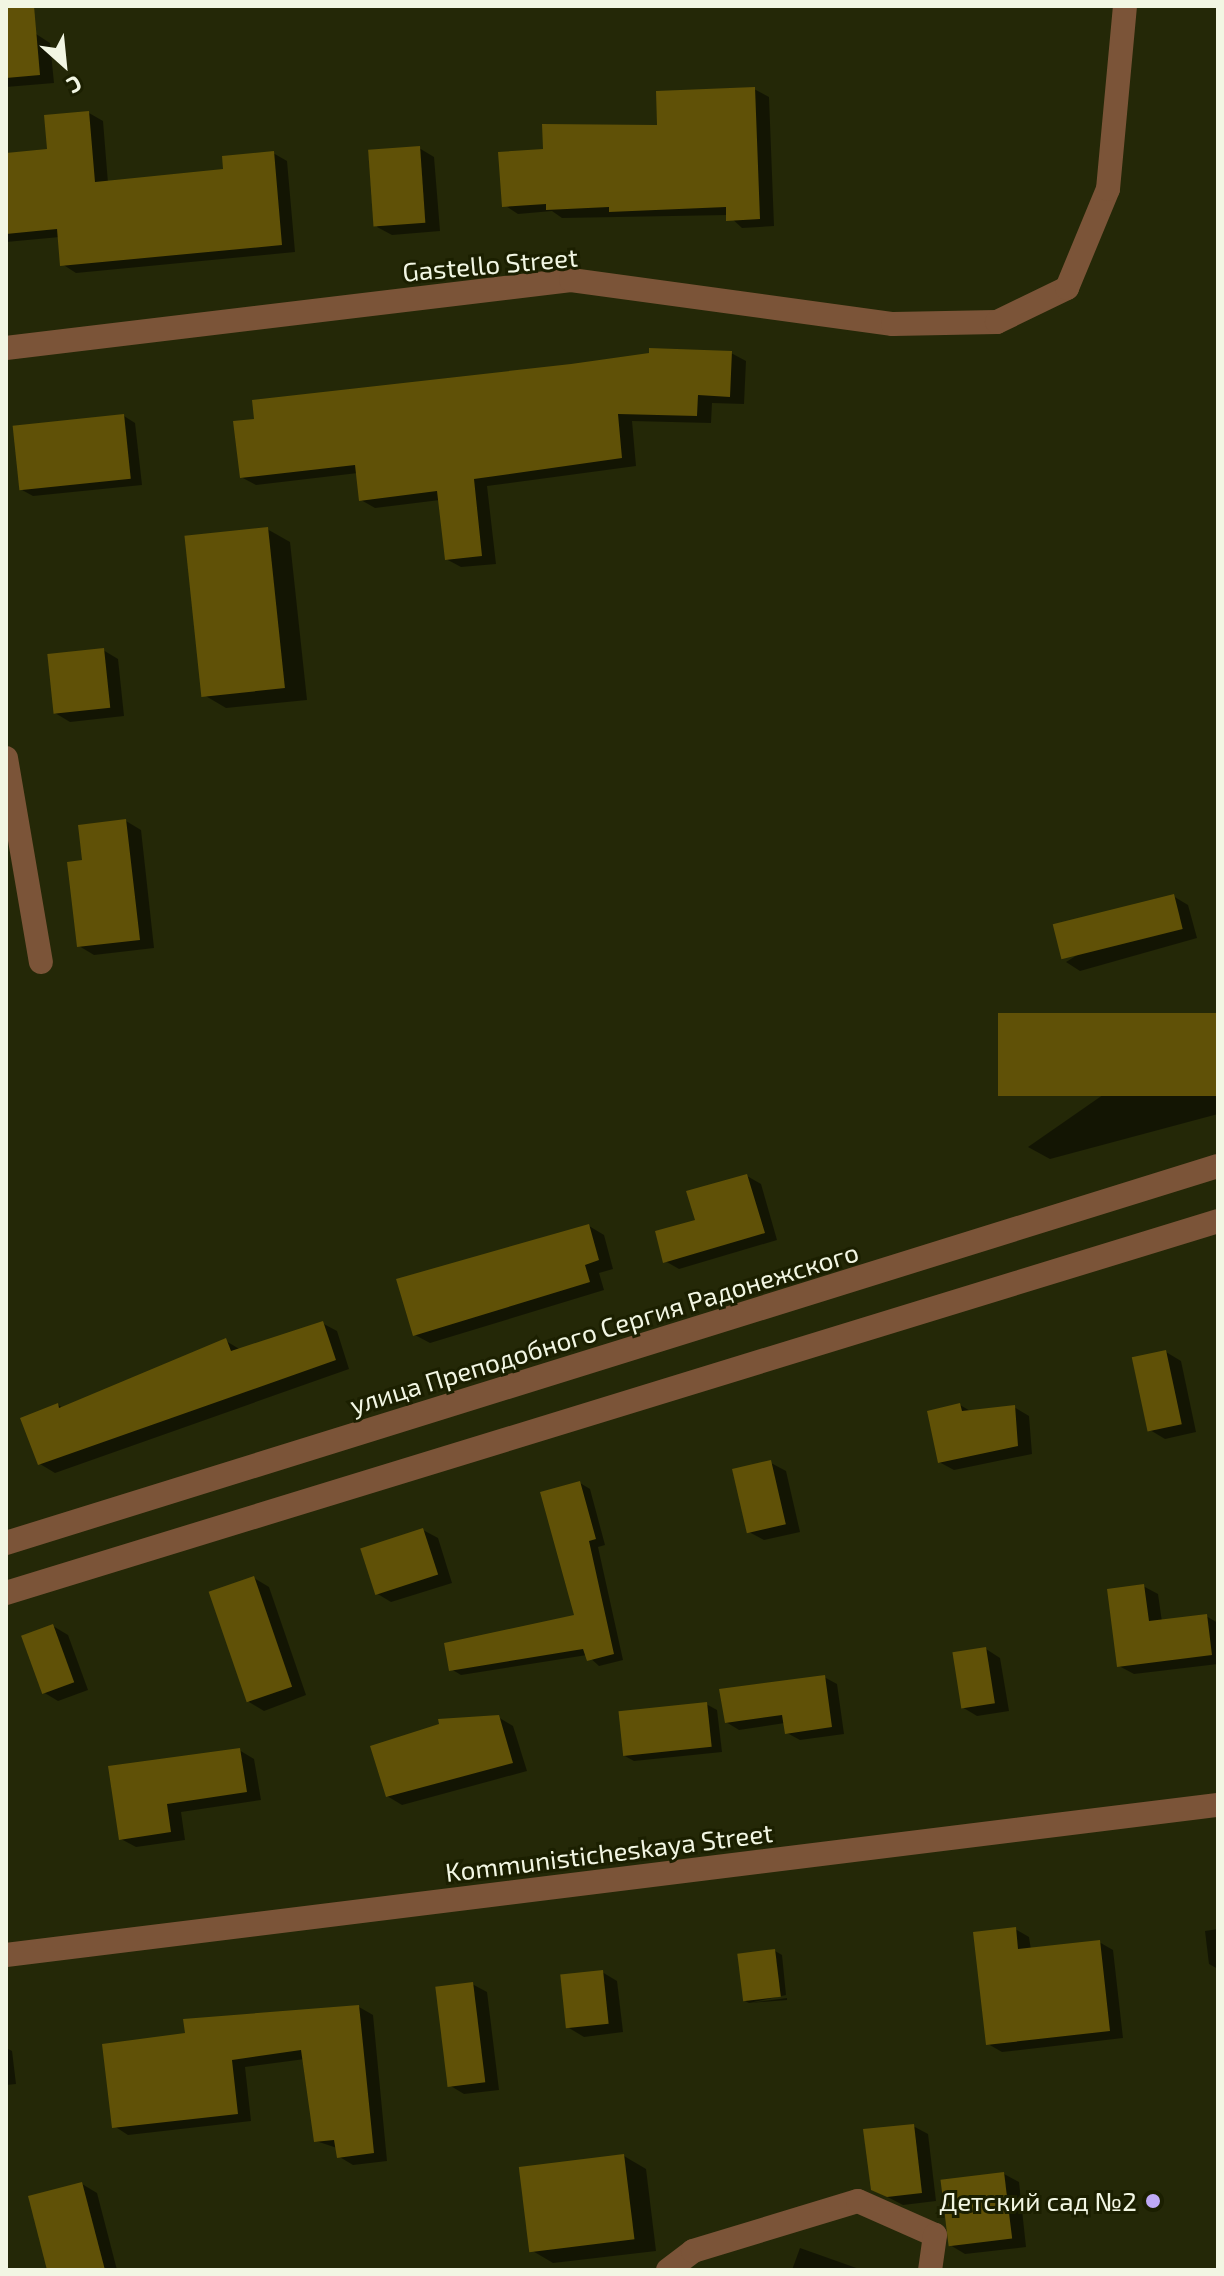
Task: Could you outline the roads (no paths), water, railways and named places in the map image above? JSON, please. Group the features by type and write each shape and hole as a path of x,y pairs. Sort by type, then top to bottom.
{"street":[{"name":"Gastello Street","path":"6,348 571,280 893,324 997,322 1067,288 1108,189 1125,6"},
{"path":"6,758 41,962"},
{"name":"улица Преподобного Сергия Радонежского","path":"6,1543 1218,1166"},
{"path":"6,1593 1218,1221"},
{"name":"Kommunisticheskaya Street","path":"6,1955 1218,1805"},
{"path":"668,2270 693,2251 858,2201 935,2235 930,2270"}],"place":[{"name":"Детский сад №2","path":"1153,2201"}]}
